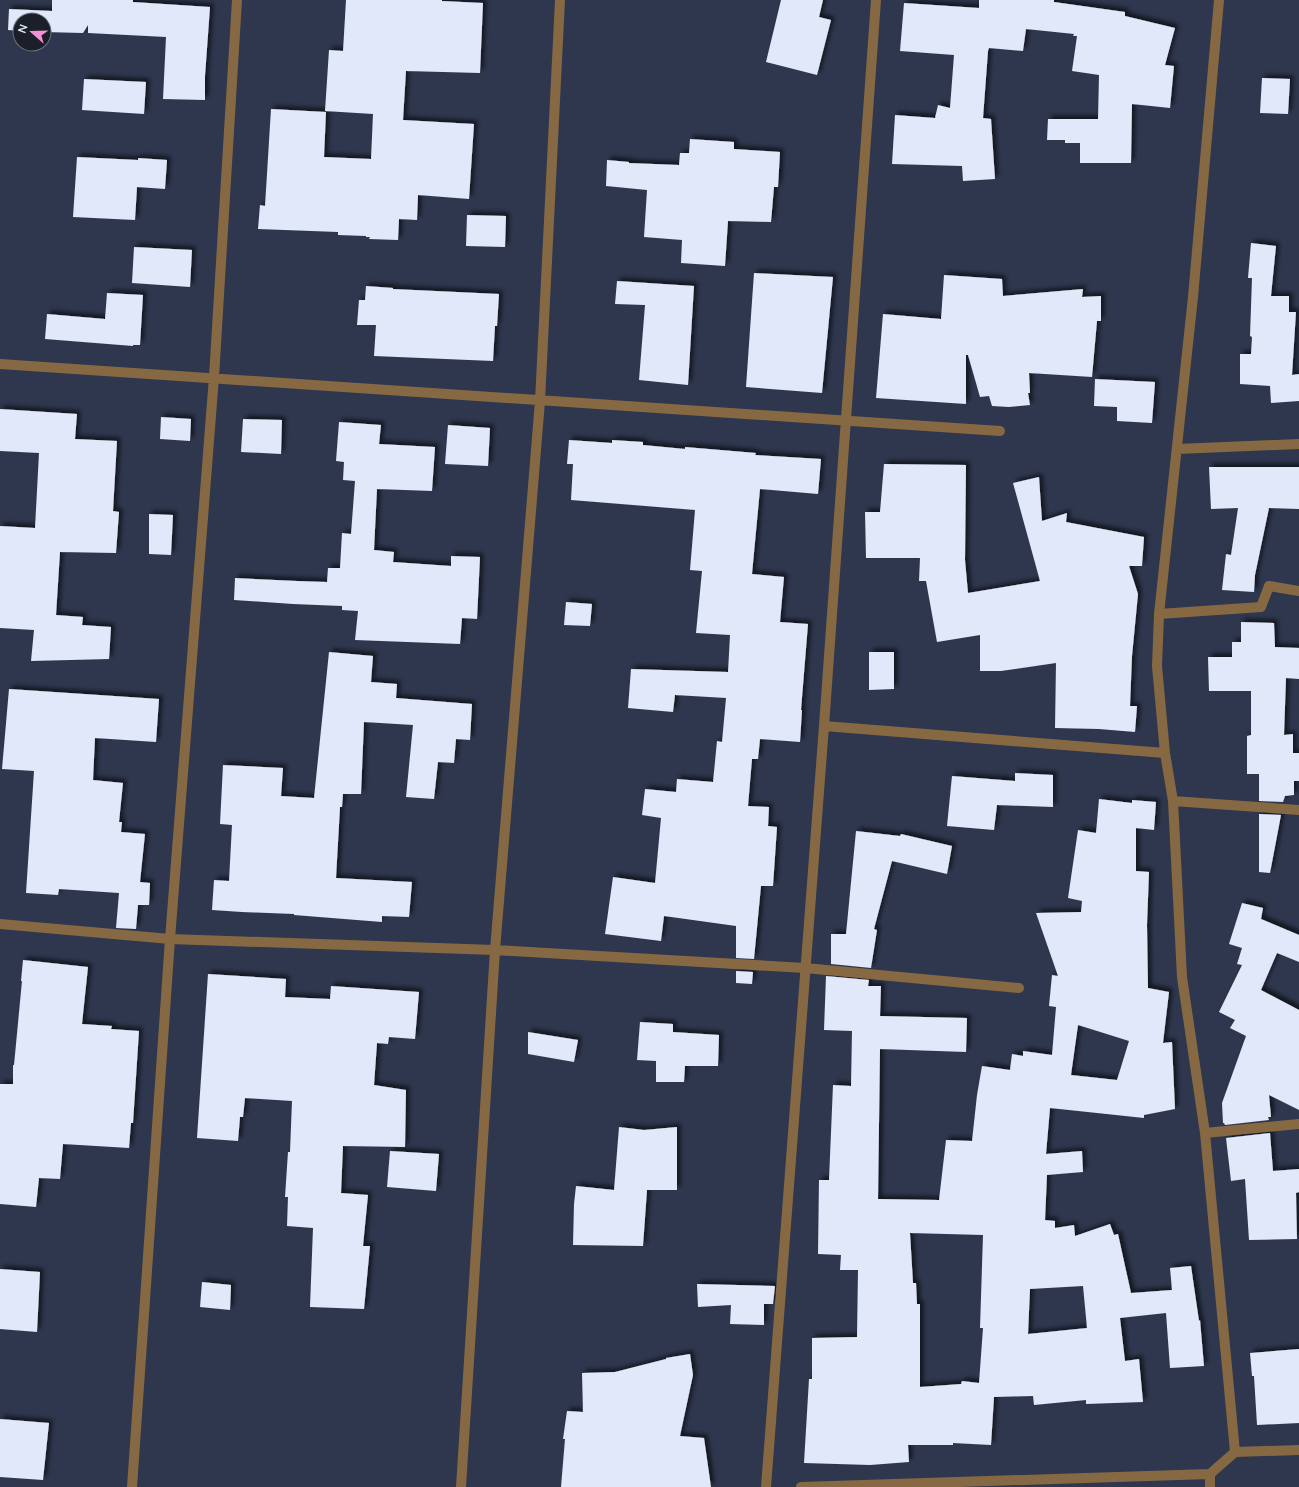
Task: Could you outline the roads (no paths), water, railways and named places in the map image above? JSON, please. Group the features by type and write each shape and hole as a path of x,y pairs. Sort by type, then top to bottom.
{"street":[{"path":"132,1487 170,939 214,377 237,0"},
{"path":"461,1487 495,950 540,401 560,0"},
{"path":"766,1487 824,726 876,0"},
{"path":"1219,0 1193,297 1159,614 1157,666 1165,753 1173,801 1182,977 1205,1133 1235,1452"},
{"path":"0,364 214,377 540,401 1000,431"},
{"path":"1177,449 1299,444"},
{"path":"1159,614 1262,607 1268,586 1299,591"},
{"path":"824,726 1165,753"},
{"path":"1173,801 1299,810"},
{"path":"0,924 170,939 495,950 805,968 1019,988"},
{"path":"1205,1133 1299,1124"},
{"path":"801,1487 1210,1474 1235,1452 1299,1450"},
{"path":"1210,1474 1210,1487"}]}
